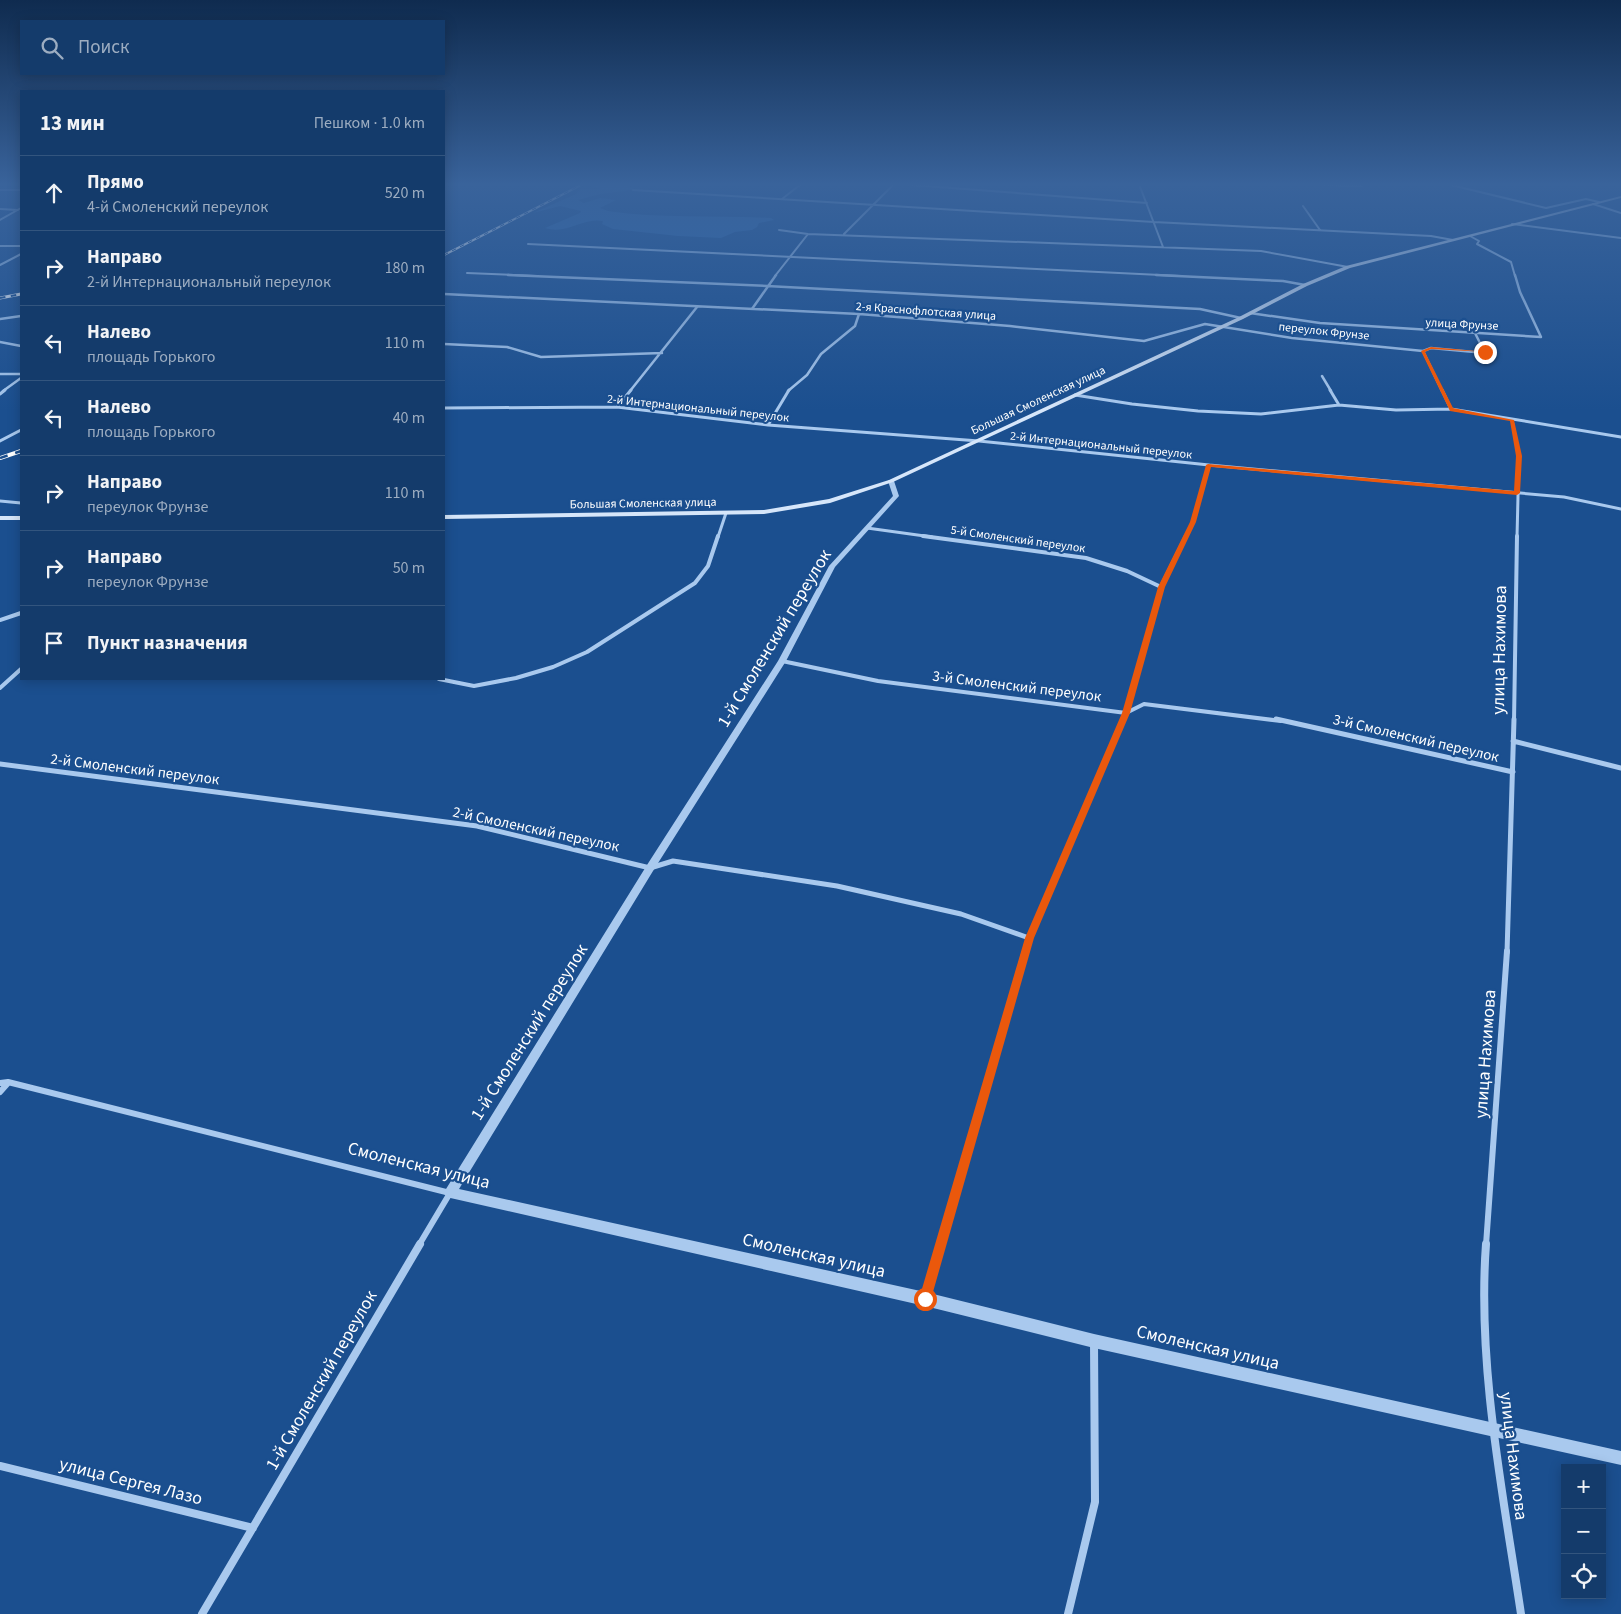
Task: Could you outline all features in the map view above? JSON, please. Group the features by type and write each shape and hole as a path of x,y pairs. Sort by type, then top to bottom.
{"main road":[{"name":"Большая Смоленская улица","path":"445,517 764,512 830,501 890,481 1250,314 1305,285 1348,267 1378,259"},
{"path":"0,518 20,518"}],"street":[{"path":"752,309 787,259"},
{"path":"837,259 1283,281 1305,285"},
{"path":"1313,259 1348,267"},
{"name":"улица Фрунзе","path":"1250,314 1320,324 1541,337 1520,292 1511,262 1506,259"},
{"path":"467,273 767,286 1200,309 1241,318"},
{"name":"2-я Краснофлотская улица","path":"445,294 859,314 1010,326 1144,341 1205,324 1224,326"},
{"path":"617,407 697,307"},
{"path":"768,425 790,388 807,375 820,354 855,326 859,314"},
{"path":"0,319 20,316"},
{"name":"переулок Фрунзе","path":"1224,326 1292,338 1423,351 1431,348 1485,352 1476,333"},
{"path":"0,342 20,346"},
{"path":"445,344 507,347 541,357 662,353"},
{"path":"1423,351 1451,410"},
{"path":"0,374 20,374"},
{"path":"1322,376 1339,405"},
{"path":"0,394 20,379"},
{"path":"1074,395 1198,412 1261,414 1339,405 1396,410 1451,410 1621,437"},
{"name":"2-й Интернациональный переулок","path":"445,408 617,407 768,425 979,441 1208,465 1564,497 1621,509"},
{"name":"улица Нахимова","path":"1512,420 1519,456 1506,976 1483,1287 1493,1429 1521,1614"},
{"path":"0,441 20,431"},
{"path":"925,1299 1029,938 1126,713 1161,587 1193,522 1208,465"},
{"name":"1-й Смоленский переулок","path":"202,1614 450,1193 650,868 782,661 832,566 896,496 890,481"},
{"path":"0,501 20,503"},
{"path":"444,680 474,686 516,678 553,667 586,652 695,583 708,566 726,512"},
{"name":"5-й Смоленский переулок","path":"867,528 1086,558 1127,571 1161,587"},
{"path":"0,620 20,613"},
{"name":"3-й Смоленский переулок","path":"782,661 878,680 1126,713 1144,704 1274,719 1512,772"},
{"path":"0,688 20,670"},
{"path":"1513,741 1621,768"},
{"name":"2-й Смоленский переулок","path":"0,764 477,826 650,868 674,861 837,886 961,914 1029,938"},
{"path":"0,1092 4,1082"},
{"name":"Смоленская улица","path":"4,1082 450,1193 925,1299 1094,1341 1621,1458"},
{"path":"1068,1614 1095,1502 1094,1341"},
{"name":"улица Сергея Лазо","path":"0,1466 253,1528"}],"railway":[{"path":"0,298 20,294"},
{"path":"0,458 20,451"}],"route":[{"path":"925,1299 1029,938 1126,713 1161,587 1193,522 1208,465 1517,493 1519,456 1512,420 1451,410 1423,351 1431,348 1485,352"}]}
